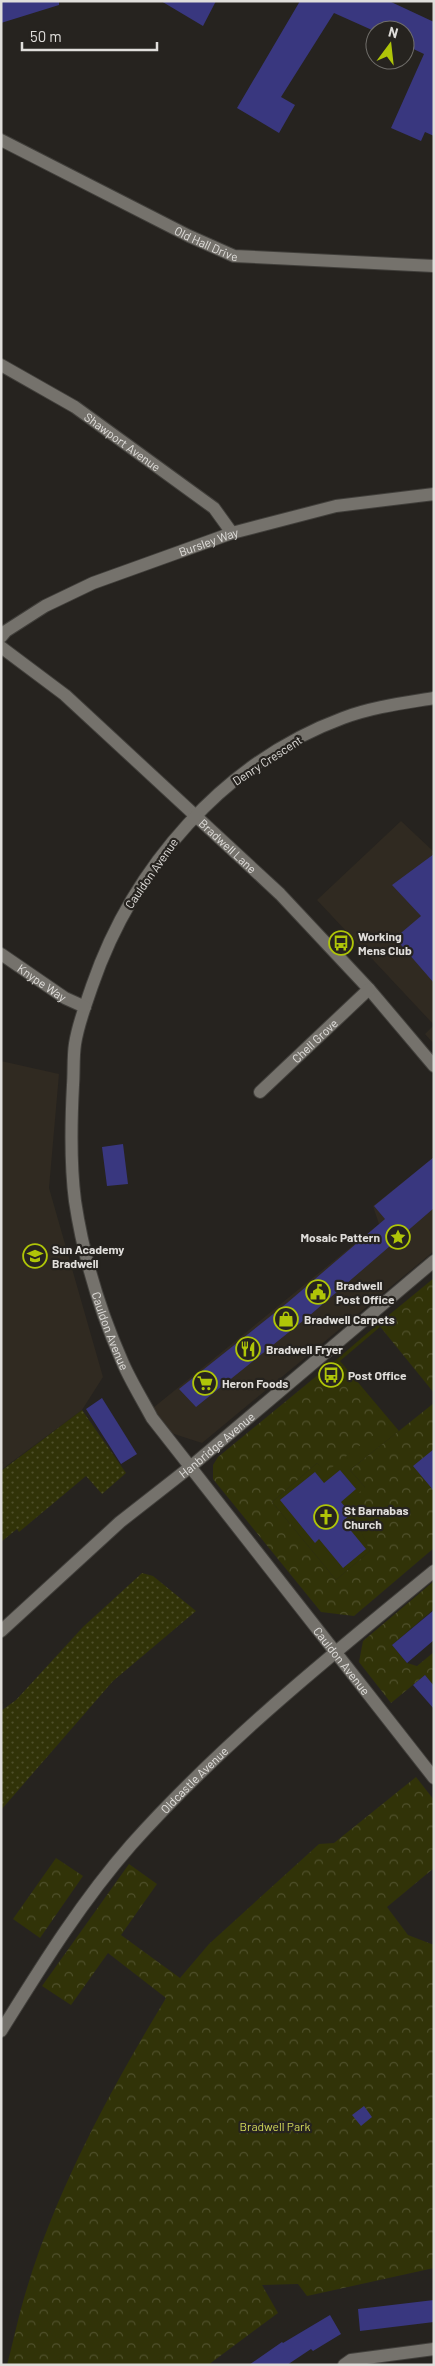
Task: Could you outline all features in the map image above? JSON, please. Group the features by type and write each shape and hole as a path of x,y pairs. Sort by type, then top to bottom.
{"street":[{"name":"Old Hall Drive","path":"1,140 189,236 234,256 434,266"},
{"name":"Shawport Avenue","path":"1,364 75,407 214,508 232,533"},
{"name":"Bursley Way","path":"1,637 6,631 45,606 93,583 232,533 336,506 434,494"},
{"name":"Bradwell Lane","path":"1,647 65,695 280,894 369,989 434,1066"},
{"name":"Denry Crescent","path":"196,815 234,780 295,740 344,717 392,705 434,698"},
{"name":"Cauldon Avenue","path":"196,815 171,842 127,904 101,959 85,1007 76,1044 71,1129 75,1200 82,1234 101,1304 122,1360 152,1418 189,1468 336,1651 434,1778"},
{"name":"Knype Way","path":"1,954 65,998 85,1007"},
{"name":"Chell Grove","path":"260,1092 369,989"},
{"name":"Hanbridge Avenue","path":"1,1631 120,1522 189,1468 434,1261"},
{"name":"Oldcastle Avenue","path":"1,2031 74,1917 130,1846 190,1782 264,1713 434,1571"},
{"path":"344,2365 351,2360 434,2349"}],"shaded area":[{"path":"401,821 434,852 434,1025 317,900"},
{"path":"434,1025 434,1044 425,1034"},
{"name":"Sun Academy Bradwell","path":"1,1061 59,1074 49,1188 103,1377 82,1410 1,1470"},
{"path":"434,1157 434,1251 202,1443 171,1433 153,1408 379,1224 373,1206"}],"green space":[{"path":"434,1278 434,1393 378,1324"},
{"path":"378,1324 380,1327 340,1361 399,1431 350,1470 365,1487 355,1517 370,1551 336,1580 272,1502 317,1463 326,1471 388,1423 336,1360"},
{"path":"336,1360 389,1423 326,1472 317,1463 272,1502 336,1580 370,1551 348,1503 365,1487 350,1470 434,1403 434,1548 354,1616 321,1612 213,1479 213,1465 218,1457"},
{"path":"82,1410 126,1473 102,1494 86,1476 19,1532 17,1529 1,1542 1,1471"},
{"path":"142,1573 153,1576 196,1611 113,1681 1,1810 1,1711 16,1700 83,1627"},
{"path":"434,1581 434,1609 392,1645 407,1663 417,1666 434,1652 434,1686 425,1675 391,1703 359,1662 363,1641"},
{"name":"Bradwell Park","path":"416,1777 434,1800 434,1868 387,1907 408,1935 434,1945 434,2268 307,2296 298,2284 262,2285 278,2313 208,2365 7,2365 24,2297 54,2212 70,2175 125,2067 166,1998 108,1953 71,2005 42,1986 129,1864 157,1884 121,1935 180,1978 209,1944 319,1844 334,1843"},
{"path":"56,1858 83,1876 40,1938 13,1919"}],"building":[{"path":"1,1 59,1 59,5 1,23"},
{"path":"161,1 216,1 203,26"},
{"path":"300,1 389,1 434,22 434,136 425,132 421,141 391,128 424,54 415,50 415,20 365,20 365,27 334,13 281,97 295,105 279,133 237,108"},
{"path":"434,854 434,983 395,938 421,916 392,885"},
{"path":"123,1144 128,1184 107,1186 102,1147"},
{"path":"434,1157 434,1208 309,1316 196,1407 179,1389 287,1303 385,1219 374,1206"},
{"path":"102,1398 137,1454 121,1464 86,1409"},
{"path":"434,1449 434,1491 413,1466"},
{"name":"St Barnabas Church","path":"340,1470 356,1489 341,1502 351,1514 343,1521 366,1549 343,1568 319,1539 315,1543 280,1500 315,1472 324,1483"},
{"path":"434,1610 434,1640 407,1663 392,1645"},
{"path":"425,1675 434,1686 434,1709 413,1685"},
{"path":"364,2106 372,2117 361,2126 352,2115"},
{"path":"434,2300 434,2322 360,2331 358,2309"},
{"path":"330,2315 341,2334 313,2351 311,2349 287,2365 249,2365 282,2342"}],"place":[{"name":"Working Mens Club","path":"341,943"},
{"name":"Mosaic Pattern","path":"398,1237"},
{"name":"Sun Academy Bradwell","path":"35,1256"},
{"name":"Bradwell Post Office","path":"318,1292"},
{"name":"Bradwell Carpets","path":"286,1319"},
{"name":"Bradwell Fryer","path":"248,1349"},
{"name":"Post Office","path":"331,1375"},
{"name":"Heron Foods","path":"205,1383"},
{"name":"St Barnabas Church","path":"326,1517"}]}
